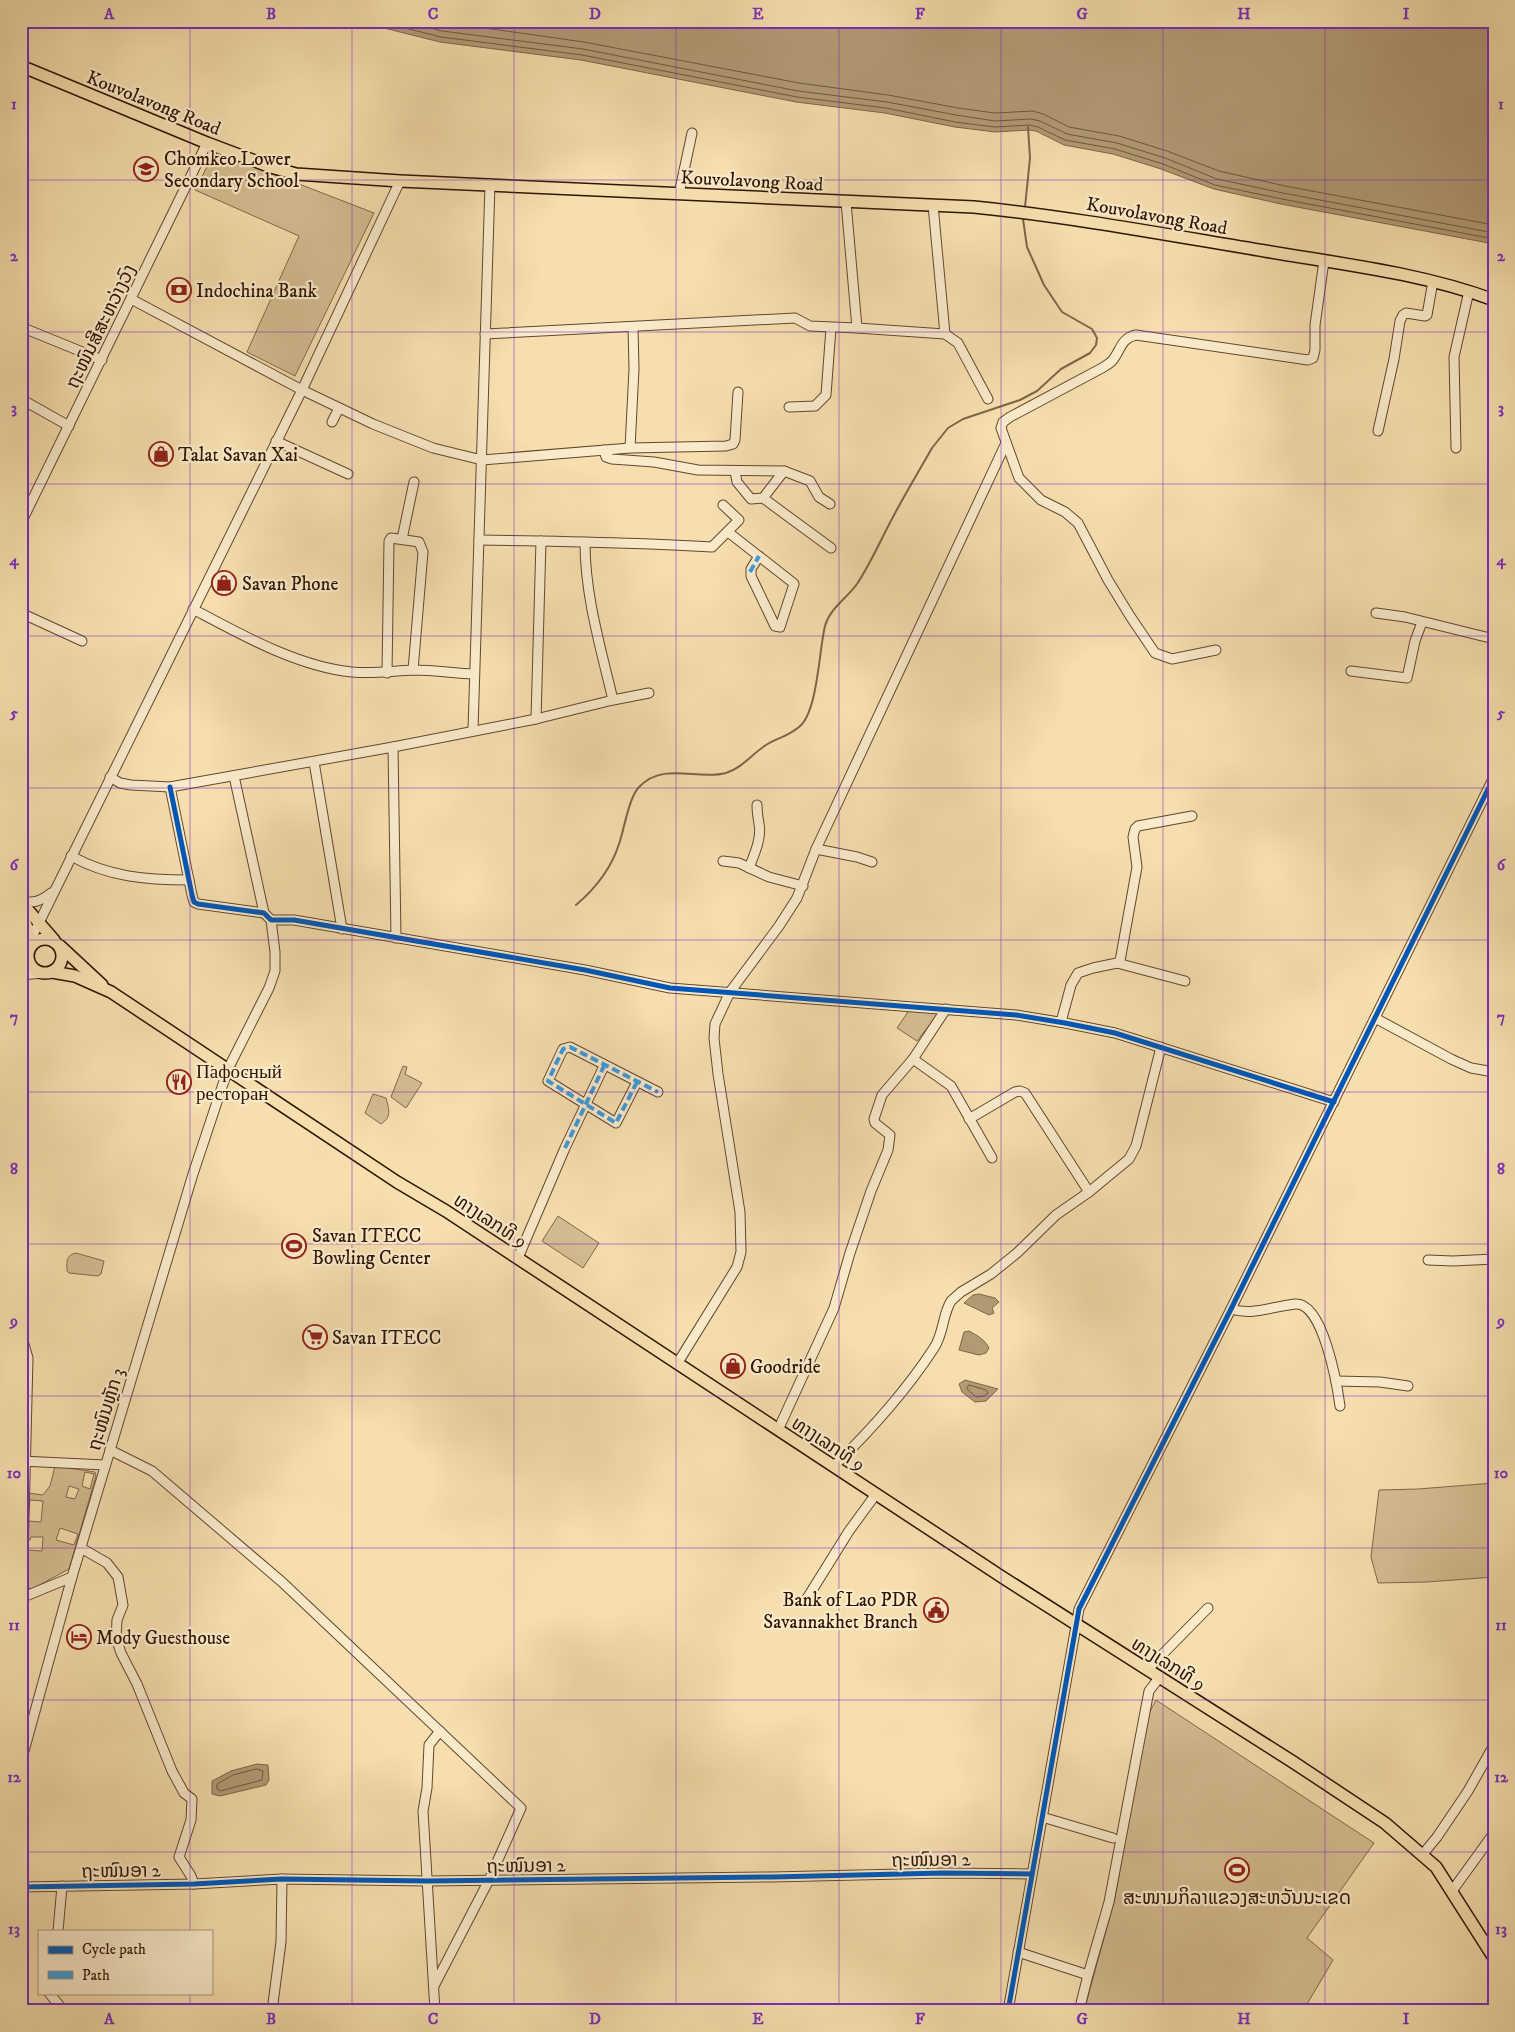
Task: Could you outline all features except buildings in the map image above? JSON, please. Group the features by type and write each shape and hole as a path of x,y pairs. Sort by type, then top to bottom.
{"main road":[{"name":"Kouvolavong Road","path":"21,66 207,143 271,167 296,174 400,181 974,207 1041,214 1433,281 1494,300"},
{"name":"ທາງເລກທີ 9","path":"21,901 58,944 111,992 397,1182 446,1211 1075,1624 1386,1823 1436,1867 1494,1958"},
{"path":"21,913 26,922 27,952 30,965 35,970 48,973 57,968 62,960 58,944 48,938 42,938 34,942 27,952"},
{"name":"ທາງເລກທີ 9","path":"48,973 75,976 111,992"}],"street":[{"path":"679,194 692,133"},
{"name":"ຖະໜົນສີສະຫວ່າງວົງ","path":"21,523 207,143"},
{"path":"48,973 21,974 38,922 302,390 400,181"},
{"path":"473,730 490,184"},
{"path":"846,202 857,328"},
{"path":"934,205 945,334"},
{"path":"1216,650 1172,660 1156,653 1108,580 1078,524 1065,512 1041,500 1019,478 1001,428 1003,422 1112,361 1129,336 1136,335 1308,360 1313,358 1316,350 1315,324 1324,261"},
{"path":"1378,431 1400,322 1406,313 1427,315 1433,281"},
{"path":"1456,448 1454,357 1469,291"},
{"path":"131,299 302,390 373,424 434,448 482,460 630,448 732,444 734,440 738,392"},
{"path":"485,334 795,318 810,326 945,334 958,344 988,399"},
{"path":"21,327 102,360"},
{"path":"630,448 634,369 633,327"},
{"path":"789,407 815,406 826,395 831,328"},
{"path":"21,399 69,426"},
{"path":"332,422 340,408"},
{"path":"276,441 348,474"},
{"path":"677,1364 737,1266 741,1252 740,1212 714,1038 715,1024 730,992 779,926 803,886 816,850 1006,443"},
{"path":"604,450 606,457 612,459 654,462 698,470 784,471 810,481 818,497 830,504"},
{"path":"734,471 737,482 751,499 763,498 830,548"},
{"path":"763,498 784,471"},
{"path":"402,540 414,482"},
{"path":"478,540 541,540 585,543 621,541 712,547 739,520 723,505"},
{"path":"728,532 759,556 794,584 780,628 775,626 751,576 751,569 759,556"},
{"path":"388,673 388,541 391,538 419,542 423,552 413,670"},
{"path":"536,719 541,540"},
{"path":"585,543 585,567 594,619 614,700"},
{"path":"193,609 245,637 318,665 351,672 388,673 413,670 474,674"},
{"path":"21,613 82,641"},
{"path":"1376,613 1405,617 1494,638"},
{"path":"1351,671 1407,678 1415,641 1422,622"},
{"path":"110,777 120,783 131,786 170,787 314,762 536,719 649,693"},
{"path":"393,747 396,938"},
{"path":"314,762 342,929"},
{"path":"234,776 264,913 271,920 294,920 585,970 670,988 1016,1015 1061,1022 1161,1047 1334,1102"},
{"path":"1008,2011 1079,1609 1231,1309 1494,777"},
{"path":"170,787 194,902 264,913"},
{"path":"749,868 757,848 760,825 758,822 757,805"},
{"path":"1117,964 1120,961 1137,867 1133,837 1135,829 1138,826 1192,816"},
{"path":"816,850 857,857 872,862"},
{"path":"71,856 87,865 111,874 161,880 189,880"},
{"path":"723,861 733,861 769,877 803,886"},
{"path":"21,901 33,902 44,898 53,891"},
{"name":"ຖະໜົນຫຼັກ 3","path":"21,1762 72,1577 193,1174 228,1069 269,988 275,971 271,920"},
{"path":"1061,1022 1071,985 1078,973 1093,968 1117,964 1185,981"},
{"path":"778,1430 834,1308 865,1209 888,1150 890,1135 875,1123 874,1119 882,1095 913,1059 946,1010"},
{"path":"1375,1018 1471,1068 1494,1072"},
{"path":"637,1082 616,1123 548,1082 564,1049 570,1047 658,1092"},
{"path":"834,1466 906,1387 934,1348 943,1329 946,1310 951,1301 961,1292 1001,1266 1056,1215 1089,1192 1128,1159 1133,1152 1161,1047"},
{"path":"913,1059 951,1086 992,1158"},
{"path":"518,1258 604,1066"},
{"path":"969,1119 1015,1092 1020,1091 1024,1093 1089,1192"},
{"path":"1428,1260 1494,1259"},
{"path":"1231,1309 1241,1312 1260,1312 1295,1304 1304,1305 1316,1318 1336,1381 1340,1406"},
{"path":"21,1334 28,1358 22,1598 72,1577"},
{"path":"1336,1381 1380,1382 1408,1386"},
{"path":"110,1450 152,1471 284,1584 522,1808 489,1880 434,1986"},
{"path":"24,1462 106,1465"},
{"path":"806,1600 849,1531 876,1494"},
{"path":"81,1548 107,1563 118,1577 123,1605 117,1620 116,1638 121,1653 138,1684 172,1771 184,1793 192,1799 191,1820 180,1857 194,1884"},
{"path":"1147,1670 1208,1608"},
{"path":"1079,2011 1110,1902 1149,1691 1160,1678"},
{"path":"435,2011 423,1811 427,1788 430,1745 440,1731"},
{"path":"1423,1854 1437,1838 1468,1791 1494,1745"},
{"path":"1042,1817 1113,1838"},
{"path":"1452,1891 1494,1833"},
{"name":"ຖະໜົນອາ 2","path":"21,1887 194,1884 282,1879 427,1881 772,1878 944,1873 1032,1874"},
{"path":"272,2011 281,1942 282,1879"},
{"path":"58,1930 62,1886"},
{"path":"1018,1952 1088,1975"},
{"path":"50,1994 64,2011"}],"shaded area":[{"path":"214,153 219,153 374,213 295,376 247,352 299,236 195,190"},
{"path":"910,1009 938,1010 938,1014 917,1041 897,1028"},
{"path":"403,1066 407,1067 405,1074 422,1083 406,1108 391,1097"},
{"path":"373,1094 386,1098 389,1109 387,1119 381,1124 365,1113"},
{"path":"558,1216 599,1243 583,1268 542,1241"},
{"path":"76,1253 104,1261 101,1274 98,1276 69,1273 67,1271 67,1260"},
{"path":"55,1466 95,1472 96,1476 69,1569 32,1589 27,1588 26,1579 28,1493 43,1495 50,1486","holes":["85,1472 94,1474 90,1489 82,1486","69,1486 79,1489 75,1499 66,1497","30,1500 43,1501 41,1522 28,1521","60,1528 78,1534 74,1545 56,1540","31,1537 43,1537 42,1551 27,1550 28,1540"]},
{"path":"1494,1483 1494,1577 1427,1582 1378,1583 1371,1557 1379,1490"},
{"name":"ສະໜາມກິລາແຂວງສະຫວັນນະເຂດ","path":"1156,1700 1374,1843 1307,1938 1333,1960 1303,2011 1084,2011 1115,1898 1146,1719"}],"water":[{"path":"367,21 1494,21 1494,244 1281,204 1214,189 1161,169 1113,154 1064,145 1036,131 995,132 955,127 885,113 796,102 581,60 440,42 376,26"},
{"path":"979,1294 995,1298 999,1302 992,1308 994,1313 989,1315 964,1303 973,1295"},
{"path":"969,1331 987,1345 989,1348 986,1353 979,1355 959,1350 964,1332"},
{"path":"965,1380 998,1389 986,1401 975,1402 962,1392 959,1384"},
{"path":"257,1764 268,1765 269,1780 266,1785 220,1796 212,1794 212,1781 231,1771"}],"waterway":[{"path":"1025,207 1030,158 1028,127"},
{"path":"576,905 596,885 612,862 632,798 639,787 649,779 670,773 715,775 732,771 766,745 799,727 805,719 814,695 827,620 835,608 857,584 932,448 948,428 963,419 1020,400 1037,391 1061,369 1090,353 1096,345 1097,338 1092,329 1062,312 1044,285 1027,247 1023,219"}],"marked path":[{"path":"750,572 759,556"},
{"path":"637,1082 616,1123 548,1081 563,1049 570,1047 658,1092"},
{"path":"565,1148 604,1066"}],"cycle path":[{"path":"1008,2011 1079,1609 1231,1309 1494,777"},
{"path":"170,787 192,895 194,902 198,904 264,913 271,920 294,920 585,970 670,988 1016,1015 1065,1023 1115,1033 1334,1102"},
{"path":"21,1887 194,1884 282,1879 427,1881 944,1873 1032,1874"}],"place":[{"name":"Chomkeo Lower Secondary School","path":"146,169"},
{"name":"Indochina Bank","path":"179,290"},
{"name":"Talat Savan Xai","path":"161,454"},
{"name":"Savan Phone","path":"224,583"},
{"name":"Пафосный ресторан","path":"179,1082"},
{"name":"Savan ITECC Bowling Center","path":"294,1246"},
{"name":"Savan ITECC","path":"315,1337"},
{"name":"Goodride","path":"733,1366"},
{"name":"Bank of Lao PDR Savannakhet Branch","path":"936,1610"},
{"name":"Mody Guesthouse","path":"79,1637"},
{"name":"ສະໜາມກິລາແຂວງສະຫວັນນະເຂດ","path":"1237,1870"}]}
